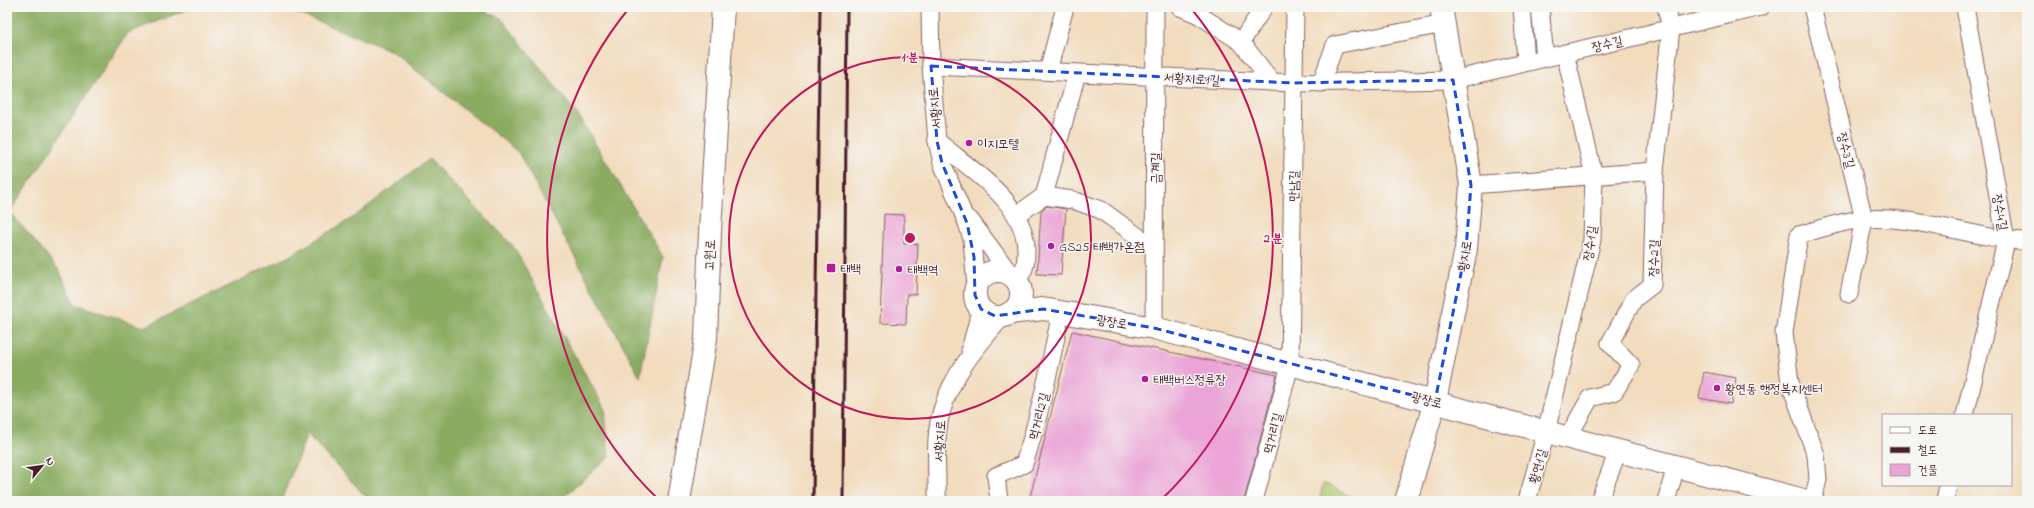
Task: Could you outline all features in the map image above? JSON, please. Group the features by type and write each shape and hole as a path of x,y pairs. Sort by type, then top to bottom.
{"street":[{"name":"고원로","path":"678,501 706,338 710,232 723,7"},
{"name":"서황지로","path":"930,7 931,66 937,141 942,163 960,204"},
{"path":"1048,72 1065,7"},
{"name":"금계길","path":"1154,328 1155,7"},
{"path":"1180,7 1199,15 1241,42 1272,82"},
{"path":"1241,42 1264,7"},
{"name":"만남길","path":"1290,365 1296,7"},
{"path":"1522,7 1526,62"},
{"path":"1540,7 1545,58"},
{"name":"장수2길","path":"1568,438 1590,398 1614,392 1631,365 1610,343 1634,299 1652,285 1655,171 1671,28 1666,7"},
{"name":"장수길","path":"1453,80 1761,7"},
{"name":"장수3길","path":"1812,7 1864,220 1849,294"},
{"name":"장수4길","path":"1965,7 2006,240 1965,414"},
{"path":"1321,83 1335,45 1443,16"},
{"name":"황지로","path":"1406,501 1435,401 1466,249 1471,185 1443,16"},
{"name":"장수1길","path":"1546,432 1592,240 1594,176 1564,53"},
{"name":"서황지로1길","path":"931,66 1294,83 1453,80"},
{"path":"1017,215 1044,196 1077,73"},
{"path":"937,141 1003,197 1017,215 1026,236 1026,263 1021,276 1016,281"},
{"path":"1471,185 1655,171"},
{"path":"1044,196 1073,200 1101,210 1154,248"},
{"path":"960,204 985,241 1016,281 1020,301 1006,314 965,363"},
{"path":"960,204 972,239 977,303 981,309 995,316 1006,314"},
{"path":"1813,501 1818,479 1816,456 1790,383 1784,334 1799,235 1831,226 1864,220 1906,221 2006,240 2027,241"},
{"path":"976,288 979,280 990,272 998,271 1016,281 1052,311"},
{"path":"965,363 973,343 981,309"},
{"name":"광장로","path":"1006,314 1052,311 1154,328 1290,365 1435,401 1568,438 1807,501"},
{"name":"먹거리2길","path":"999,501 996,476 1024,464 1030,444 1054,350 1052,311"},
{"name":"서황지로","path":"937,501 938,433 942,410 951,386 965,363"},
{"name":"먹거리길","path":"1254,501 1290,365"},
{"name":"황연1길","path":"1527,501 1546,432"},
{"path":"1599,501 1618,451"},
{"path":"1666,501 1676,466"},
{"path":"1944,501 1948,486"}],"highlighted area":[{"path":"931,66 1294,83 1453,80 1471,185 1466,249 1435,401 1154,328 1043,309 995,316 981,309 975,295 974,257 967,223 942,163 937,141"}],"green space":[{"path":"7,7 193,7 128,33 10,212 59,270 75,304 144,327 286,258 354,217 429,159 513,246 605,409 609,457 559,501 370,501 307,434 281,501 7,501"},
{"path":"282,7 474,7 501,18 580,118 663,257 640,377 518,152 392,51"},
{"path":"1324,483 1359,501 1319,501"}],"building":[{"path":"1047,206 1066,209 1061,275 1037,274 1041,211"},
{"name":"태백역","path":"884,214 904,215 904,244 918,244 916,294 907,294 906,324 880,323"},
{"name":"태백버스정류장","path":"1072,331 1277,375 1244,501 1029,501"},
{"name":"황연동 행정복지센터","path":"1704,372 1736,378 1731,404 1699,398"}],"railway":[{"path":"813,501 820,7"},
{"path":"843,501 847,7"}],"place":[{"name":"이지모텔","path":"969,143"},
{"name":"GS25 태백가온점","path":"1051,246"},
{"name":"태백","path":"831,268"},
{"name":"태백역","path":"899,269"},
{"name":"태백버스정류장","path":"1145,379"},
{"name":"황연동 행정복지센터","path":"1717,388"}]}
